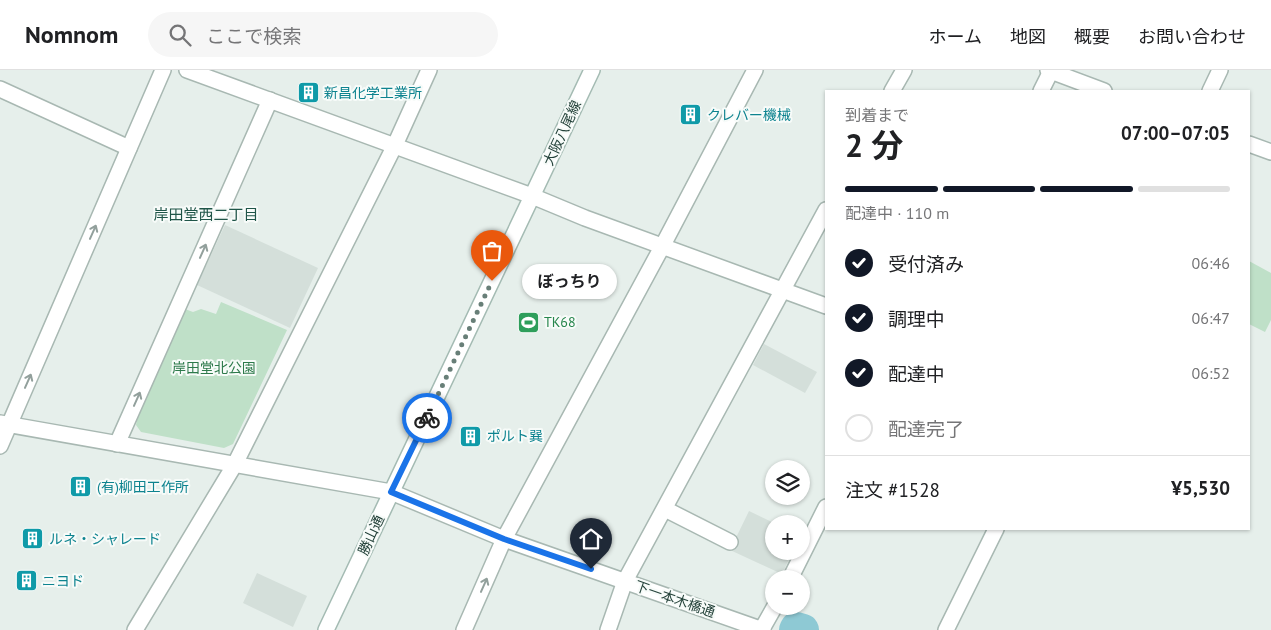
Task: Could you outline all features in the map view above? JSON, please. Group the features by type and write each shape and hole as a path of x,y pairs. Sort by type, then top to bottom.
{"street":[{"path":"0,446 4,424 130,148 163,70"},
{"path":"187,70 395,145 532,196 585,218 825,306"},
{"path":"135,630 235,464 395,145 429,70"},
{"name":"大阪八尾線","path":"532,196 592,70"},
{"path":"464,630 504,539 755,70"},
{"path":"893,90 904,70"},
{"path":"1210,90 1220,70"},
{"path":"1041,90 1049,71 1079,75 1102,90"},
{"path":"0,89 130,148"},
{"path":"117,444 270,100"},
{"path":"1250,144 1271,152"},
{"name":"勝山通","path":"326,630 532,196"},
{"path":"608,630 625,581 825,212"},
{"name":"下一本木橋通","path":"4,424 391,492 504,539 763,630"},
{"path":"665,509 730,542"},
{"path":"794,570 825,509"},
{"path":"946,630 996,530"},
{"path":"763,630 770,615"}],"shaded area":[{"path":"225,225 318,268 290,328 197,285"},
{"path":"764,344 817,372 805,393 753,365"},
{"path":"749,511 765,519 765,560 789,560 784,570 773,570 730,550"},
{"path":"257,573 307,596 293,627 243,603"}],"green space":[{"path":"1250,262 1271,273 1271,320 1265,332 1250,324"},
{"name":"岸田堂北公園","path":"221,302 287,330 233,444 224,448 141,432 136,425 137,420 185,309 193,312 201,309 216,314"}],"waterway":[{"path":"795,630 796,628 803,630"}],"way so far":[{"path":"427,418 492,281"}],"place":[{"name":"新昌化学工業所","path":"308,93"},
{"name":"クレバー機械","path":"691,115"},
{"name":"ぼっちり","path":"492,281"},
{"name":"TK68","path":"528,322"},
{"name":"ポルト巽","path":"471,436"},
{"name":"(有)柳田工作所","path":"81,487"},
{"name":"ルネ・シャレード","path":"33,539"},
{"name":"ニヨド","path":"26,581"}],"district":[{"name":"岸田堂西二丁目","path":"206,214"}],"route":[{"path":"427,418 391,492 504,539 591,569"}]}
